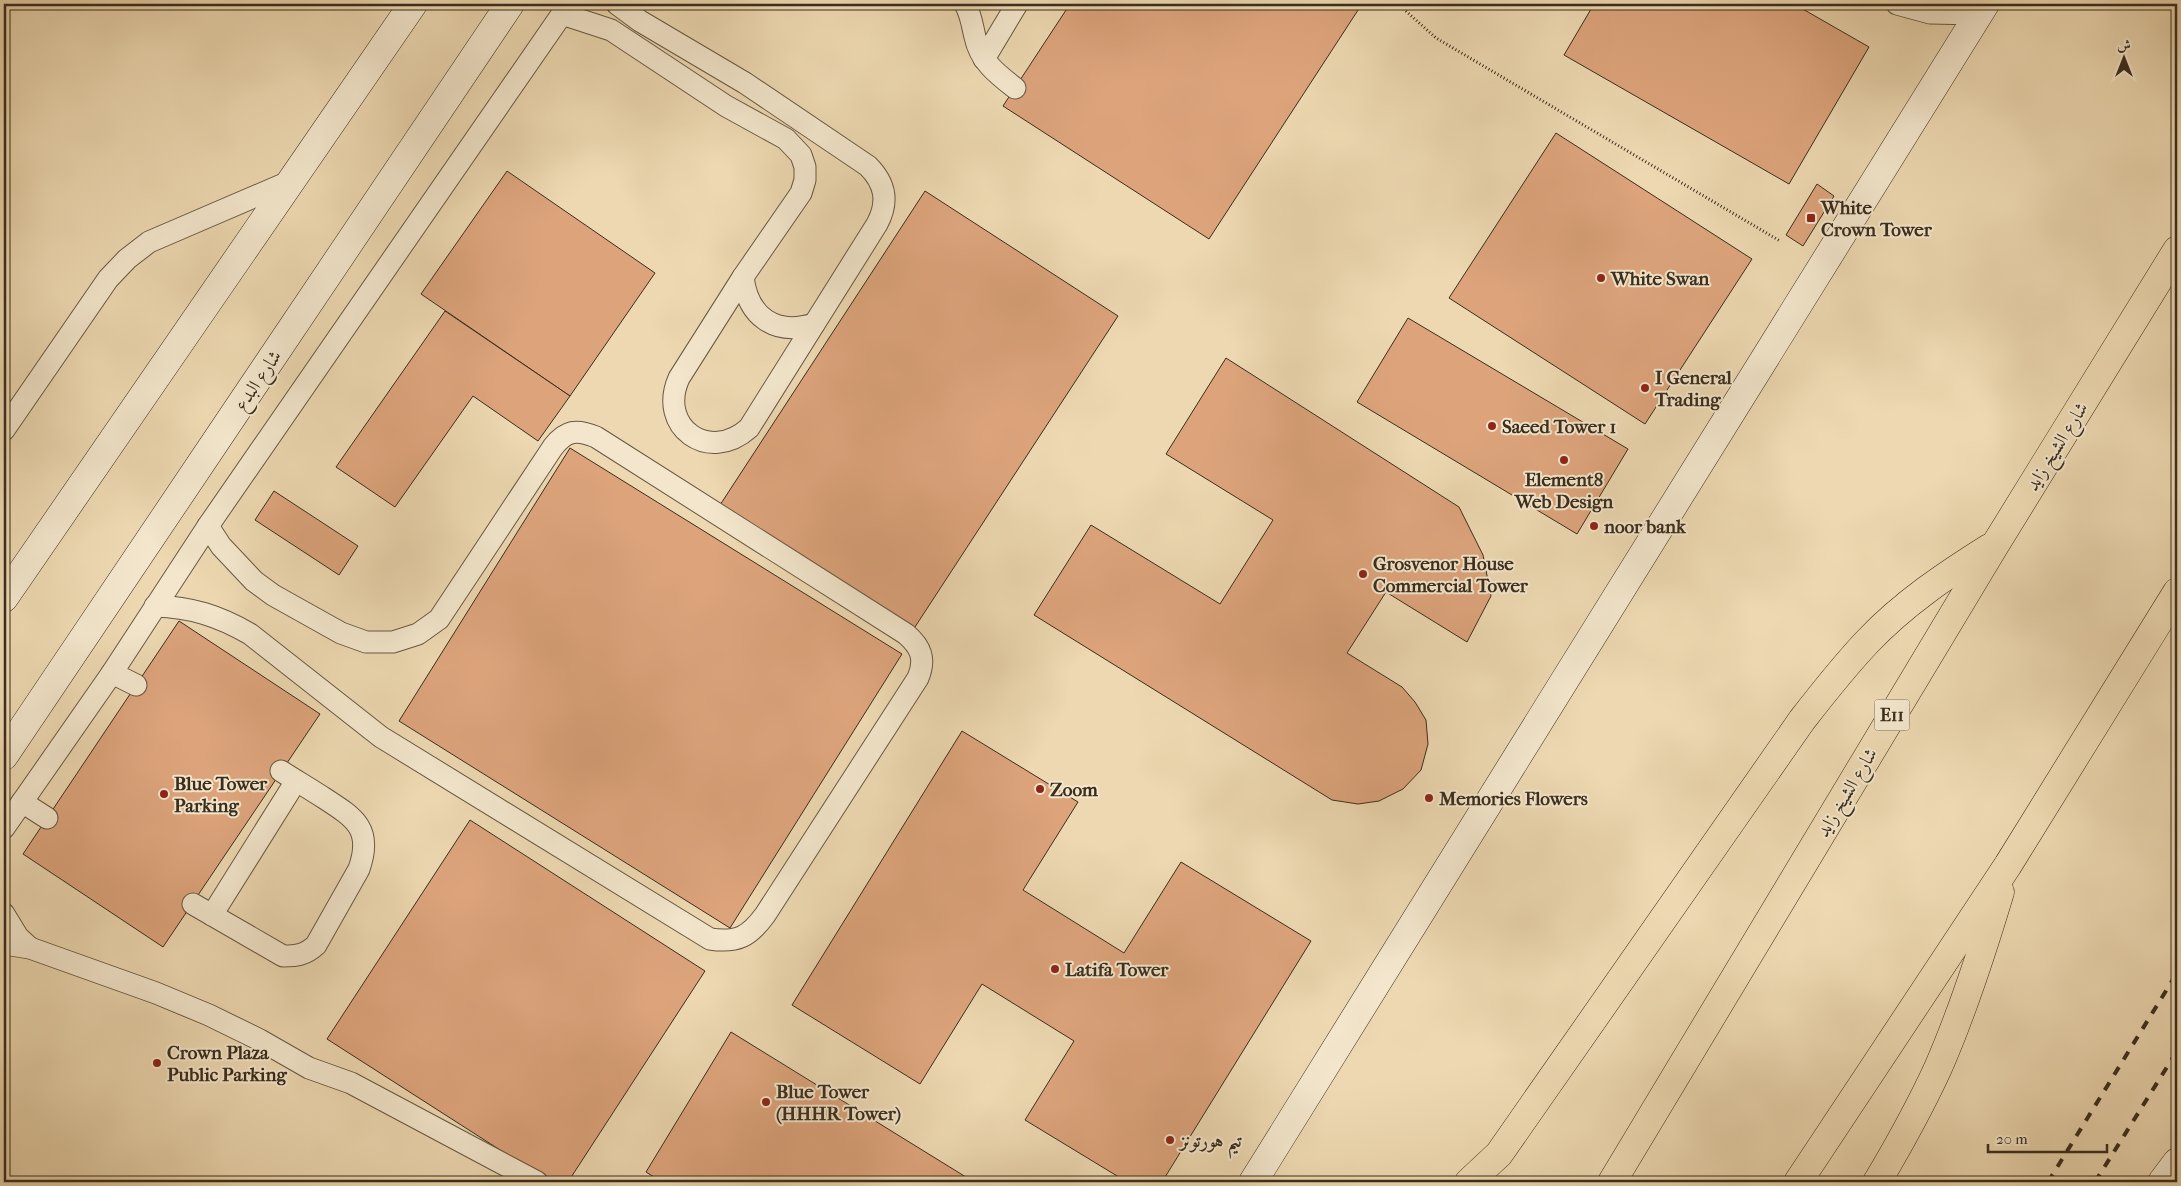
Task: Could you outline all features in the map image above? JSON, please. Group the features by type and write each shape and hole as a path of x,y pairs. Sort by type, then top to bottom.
{"highway":[{"name":"شارع الشيخ زايد","path":"1612,1182 1994,545 2177,250"},
{"path":"1469,1182 1499,1154 1802,720 1833,679 1869,640 1908,604 1950,573 1994,545"},
{"path":"1798,1182 2008,865 2177,592"},
{"path":"1877,1182 1906,1132 1937,1068 1964,1002 2008,865"}],"main road":[{"path":"4,598 413,4"},
{"name":"شارع البدع","path":"4,756 510,4"},
{"path":"1253,1182 1982,9"},
{"path":"2162,1182 2177,1162"}],"lane":[{"path":"4,828 112,673 208,526 565,9 611,30 726,106 786,139 801,155 805,167 805,180 801,193 743,276 674,390 672,402 675,415 690,435 702,441 714,443 727,442 739,437 749,428 883,212 885,199 883,187 877,175 868,166 744,83 640,21 617,4"},
{"path":"965,4 969,10 978,49 992,69 1015,88"},
{"path":"984,59 1017,4"},
{"path":"1897,4 1930,13 1982,9"},
{"path":"786,139 799,121"},
{"path":"4,430 108,279 127,259 149,242 174,230 291,181"},
{"path":"743,276 744,292 750,305 759,316 772,324 786,328 800,328 814,324"},
{"path":"155,606 180,607 205,612 228,621 250,634 404,752 710,939 726,941 742,937 756,928 761,922 913,686 922,669 920,649 906,634 584,432 572,432 561,437 553,447 439,619 418,634 393,642 366,642 341,633 273,595 237,564 208,526"},
{"path":"112,673 136,686"},
{"path":"193,904 283,956 296,956 307,953 316,945 359,869 364,856 364,841 359,828 351,816 289,776 212,914"},
{"path":"22,802 47,818"},
{"path":"4,914 18,937 30,948"},
{"path":"4,944 30,948 156,993 209,1015 260,1040 309,1068 351,1083 537,1182"}],"path":[{"path":"1398,4 1436,38 1780,241"}],"building":[{"path":"1070,4 1362,4 1209,239 1003,106"},
{"path":"1594,4 1794,4 1869,47 1789,184 1564,55"},
{"name":"White Swan","path":"1556,133 1752,259 1645,424 1449,298"},
{"path":"507,171 655,273 570,396 421,294"},
{"path":"1817,184 1834,196 1803,246 1786,235"},
{"path":"925,191 1118,316 913,630 720,505"},
{"path":"445,311 570,396 538,441 473,396 395,507 336,467"},
{"name":"Saeed Tower 1","path":"1408,318 1628,449 1577,534 1357,402"},
{"name":"Grosvenor House Commercial Tower","path":"1226,358 1459,507 1483,555 1491,596 1467,642 1386,592 1347,653 1402,687 1415,702 1426,720 1428,744 1421,770 1403,789 1379,801 1358,804 1332,800 1034,615 1091,525 1220,604 1273,520 1166,454"},
{"path":"570,448 902,654 730,928 399,721"},
{"path":"274,491 358,546 339,575 255,520"},
{"name":"Blue Tower Parking","path":"179,621 320,714 163,947 23,854"},
{"name":"Latifa Tower","path":"962,731 1078,802 1023,890 1124,953 1181,862 1311,941 1162,1182 1127,1182 1025,1120 1074,1041 982,984 920,1084 792,1005"},
{"path":"470,820 705,971 568,1182 550,1182 327,1039"},
{"name":"Blue Tower (HHHR Tower)","path":"731,1032 974,1182 662,1182 646,1172"}],"railway":[{"path":"2048,1182 2177,973"},
{"path":"2095,1182 2177,1051"}],"place":[{"name":"White Crown Tower","path":"1811,218"},
{"name":"White Swan","path":"1601,278"},
{"name":"I General Trading","path":"1645,388"},
{"name":"Saeed Tower 1","path":"1492,426"},
{"name":"Element8 Web Design","path":"1564,460"},
{"name":"noor bank","path":"1594,526"},
{"name":"Grosvenor House Commercial Tower","path":"1363,574"},
{"name":"Zoom","path":"1040,789"},
{"name":"Blue Tower Parking","path":"164,794"},
{"name":"Memories Flowers","path":"1429,798"},
{"name":"Latifa Tower","path":"1055,969"},
{"name":"Crown Plaza Public Parking","path":"157,1063"},
{"name":"Blue Tower (HHHR Tower)","path":"766,1102"},
{"name":"تيم هورتونز","path":"1170,1140"}]}
